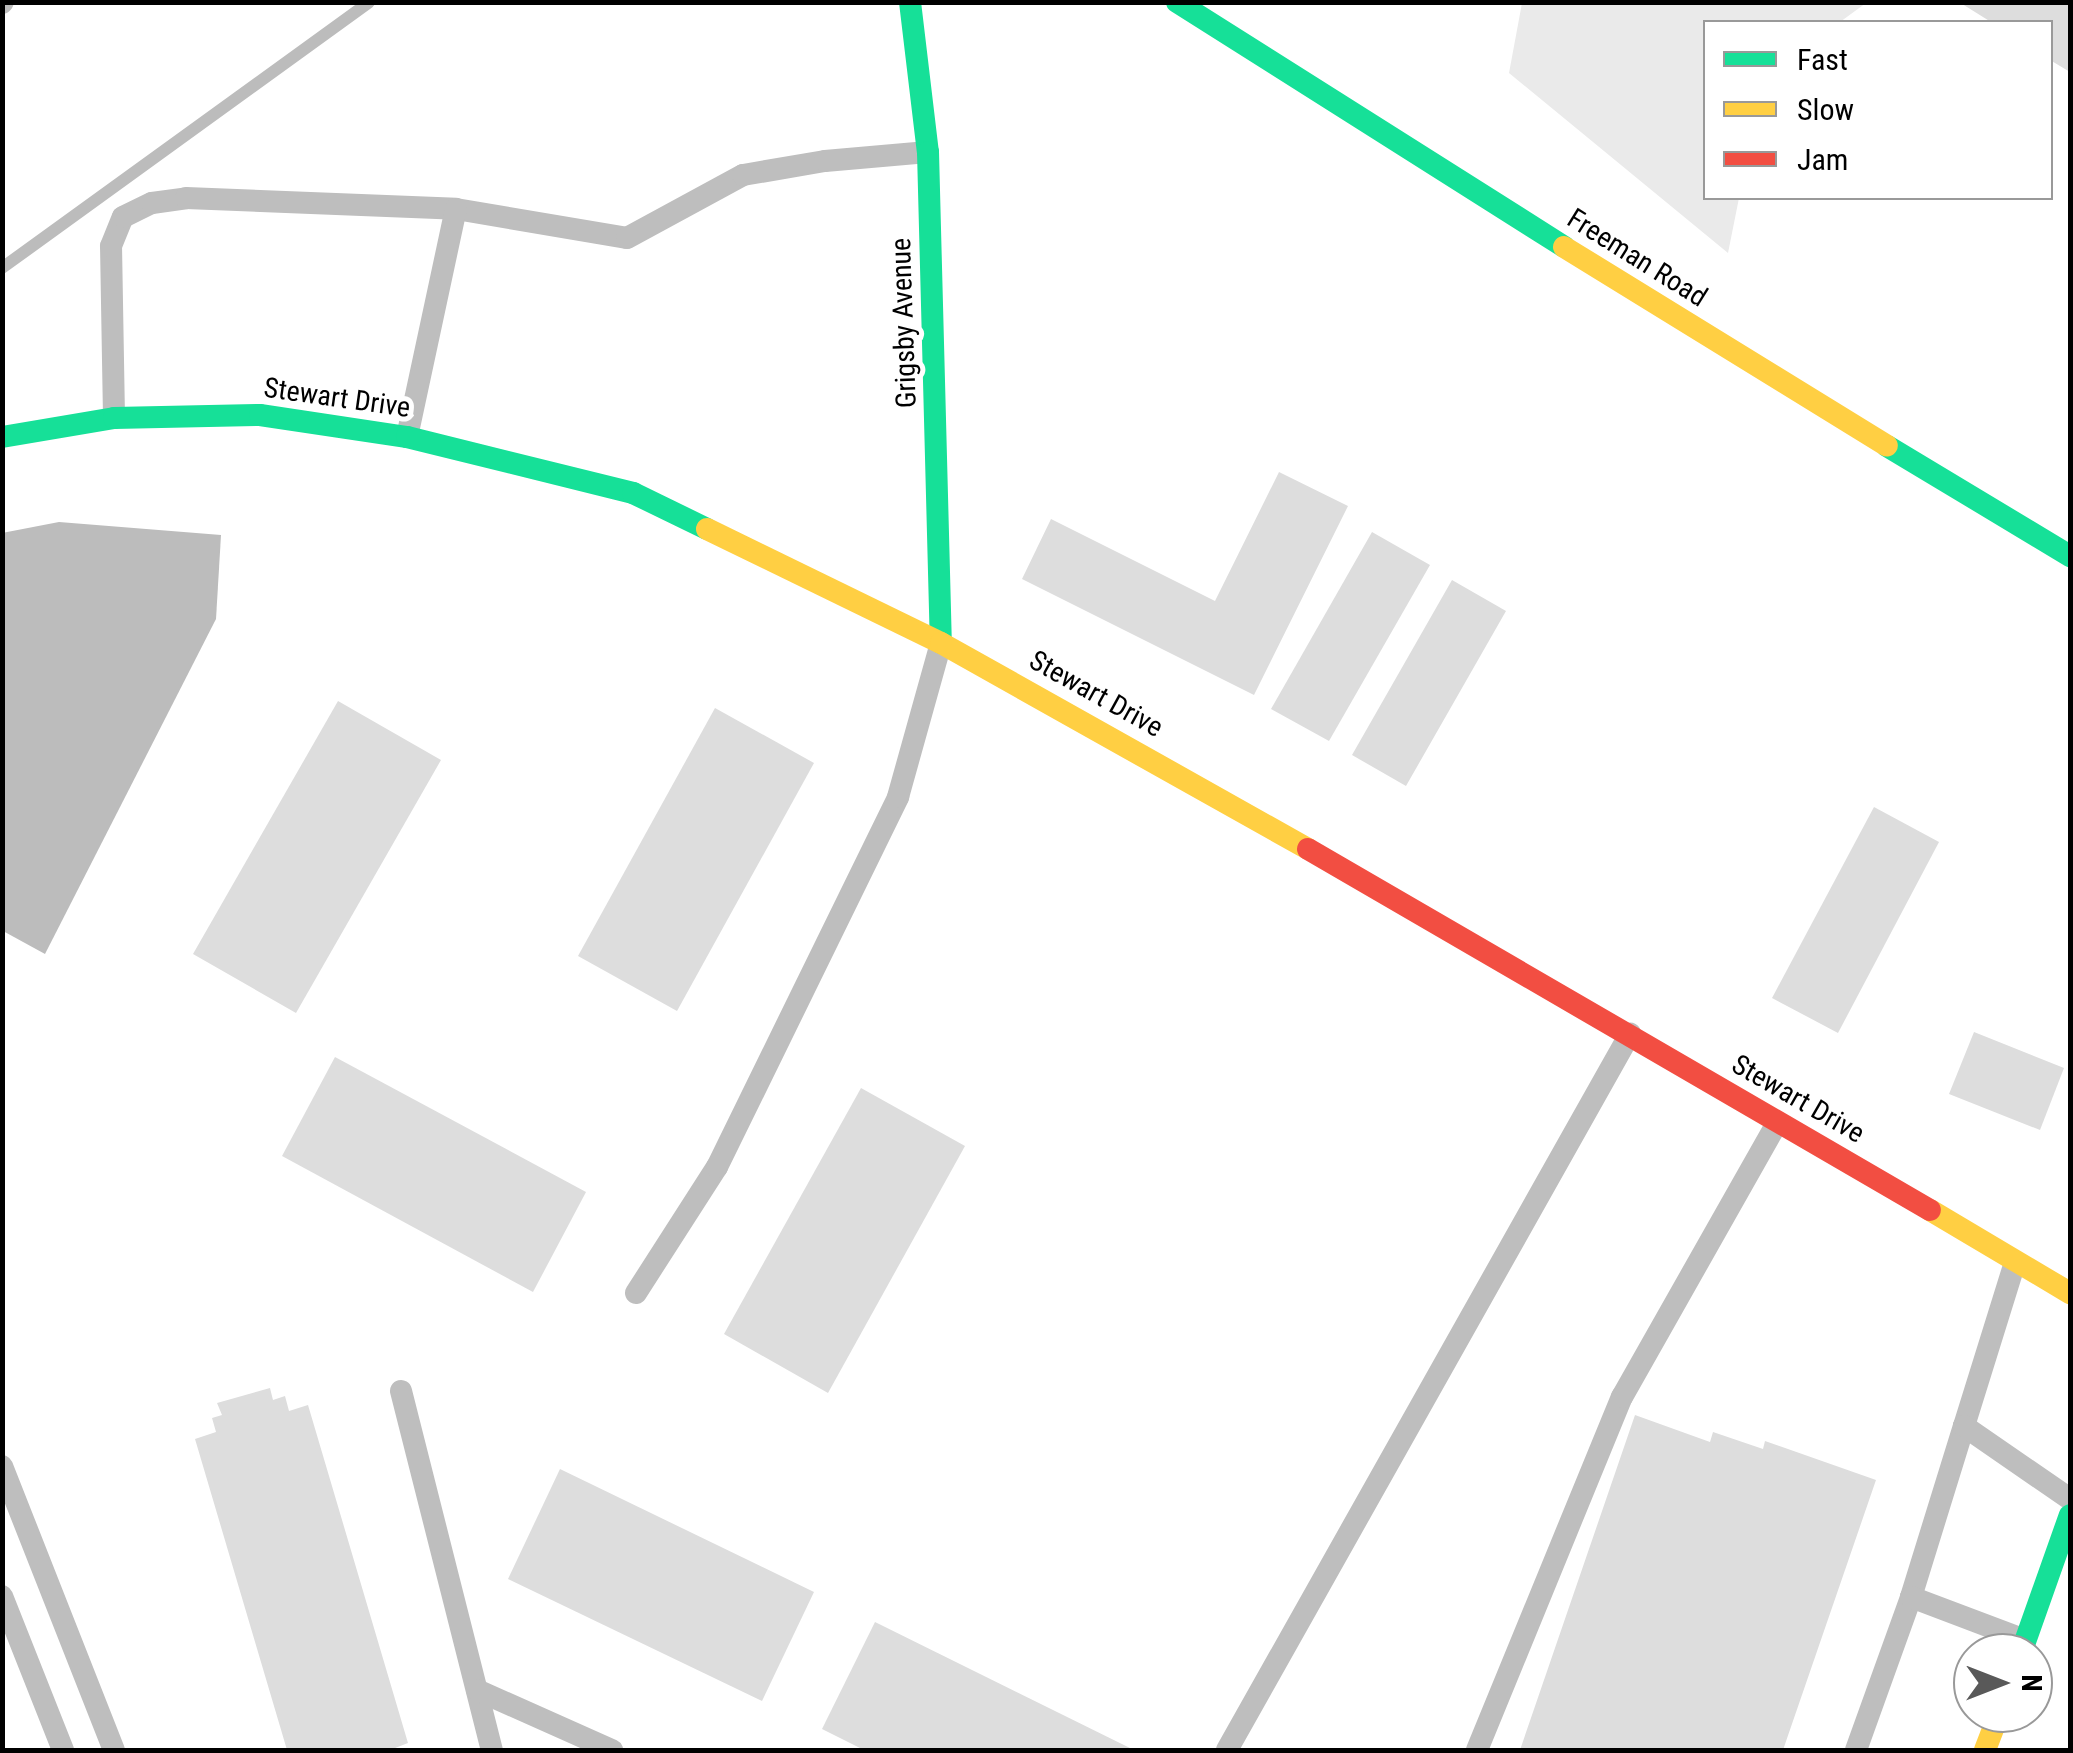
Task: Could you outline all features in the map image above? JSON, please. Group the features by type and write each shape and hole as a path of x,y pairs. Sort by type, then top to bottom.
{"street":[{"name":"Grigsby Avenue","path":"910,2 928,152 942,643"},
{"name":"Freeman Road","path":"1177,2 1655,304 2070,556"},
{"name":"Stewart Drive","path":"2,438 114,418 260,415 407,437 633,493 942,643 1630,1034 2070,1293"},
{"path":"2028,1633 2070,1515"}],"lane":[{"path":"114,418 111,246 123,217 152,203 186,198 456,208 627,238 743,175 825,161 928,152"},
{"path":"407,437 456,208"},
{"path":"636,1292 717,1167 898,798 942,643"},
{"path":"1227,1750 1630,1034"},
{"path":"1477,1750 1622,1398 1777,1123"},
{"path":"1856,1750 1911,1597 2015,1260"},
{"path":"401,1391 492,1750"},
{"path":"1964,1426 2070,1499"},
{"path":"2,1466 114,1750"},
{"path":"2,1596 63,1750"},
{"path":"1911,1597 1992,1633"},
{"path":"476,1690 612,1750"}],"shaded area":[{"path":"1522,2 1866,3 1843,20 1703,20 1703,200 1739,200 1728,253 1509,73"},
{"path":"59,522 221,535 216,619 45,954 3,931 2,533"}],"building":[{"path":"1959,2 2070,2 2070,72 2053,62 2053,20 1988,20"},
{"path":"1279,472 1348,506 1254,695 1022,579 1051,519 1215,601"},
{"path":"1372,532 1430,565 1329,741 1271,709"},
{"path":"1452,580 1506,611 1406,786 1352,755"},
{"path":"338,701 441,760 296,1013 193,954"},
{"path":"715,708 814,763 677,1011 578,956"},
{"path":"1874,807 1939,842 1838,1033 1772,998"},
{"path":"1974,1032 2064,1068 2040,1130 1949,1094"},
{"path":"335,1057 586,1192 533,1292 282,1156"},
{"path":"861,1088 965,1146 828,1393 724,1334"},
{"path":"270,1388 273,1400 285,1396 289,1411 308,1405 408,1743 390,1750 287,1750 195,1439 216,1432 212,1418 222,1415 217,1403"},
{"path":"1635,1415 1710,1442 1713,1432 1763,1449 1765,1441 1876,1480 1783,1750 1520,1750"},
{"path":"560,1469 814,1592 762,1701 508,1579"},
{"path":"875,1622 1134,1750 864,1750 822,1729"}],"waterway":[{"path":"2,268 369,2"}],"traffic: fast":[{"path":"910,2 928,152 941,643"},
{"path":"1177,2 1564,247"},
{"path":"2,437 114,418 260,415 407,437 633,493 707,529"},
{"path":"1887,446 2070,556"},
{"path":"2028,1633 2070,1515"}],"traffic: slow":[{"path":"1564,247 1887,446"},
{"path":"707,529 941,643 1308,849"},
{"path":"1930,1210 2070,1293"},
{"path":"1985,1750 1991,1733"}],"traffic: jam":[{"path":"1308,849 1930,1210"}]}
